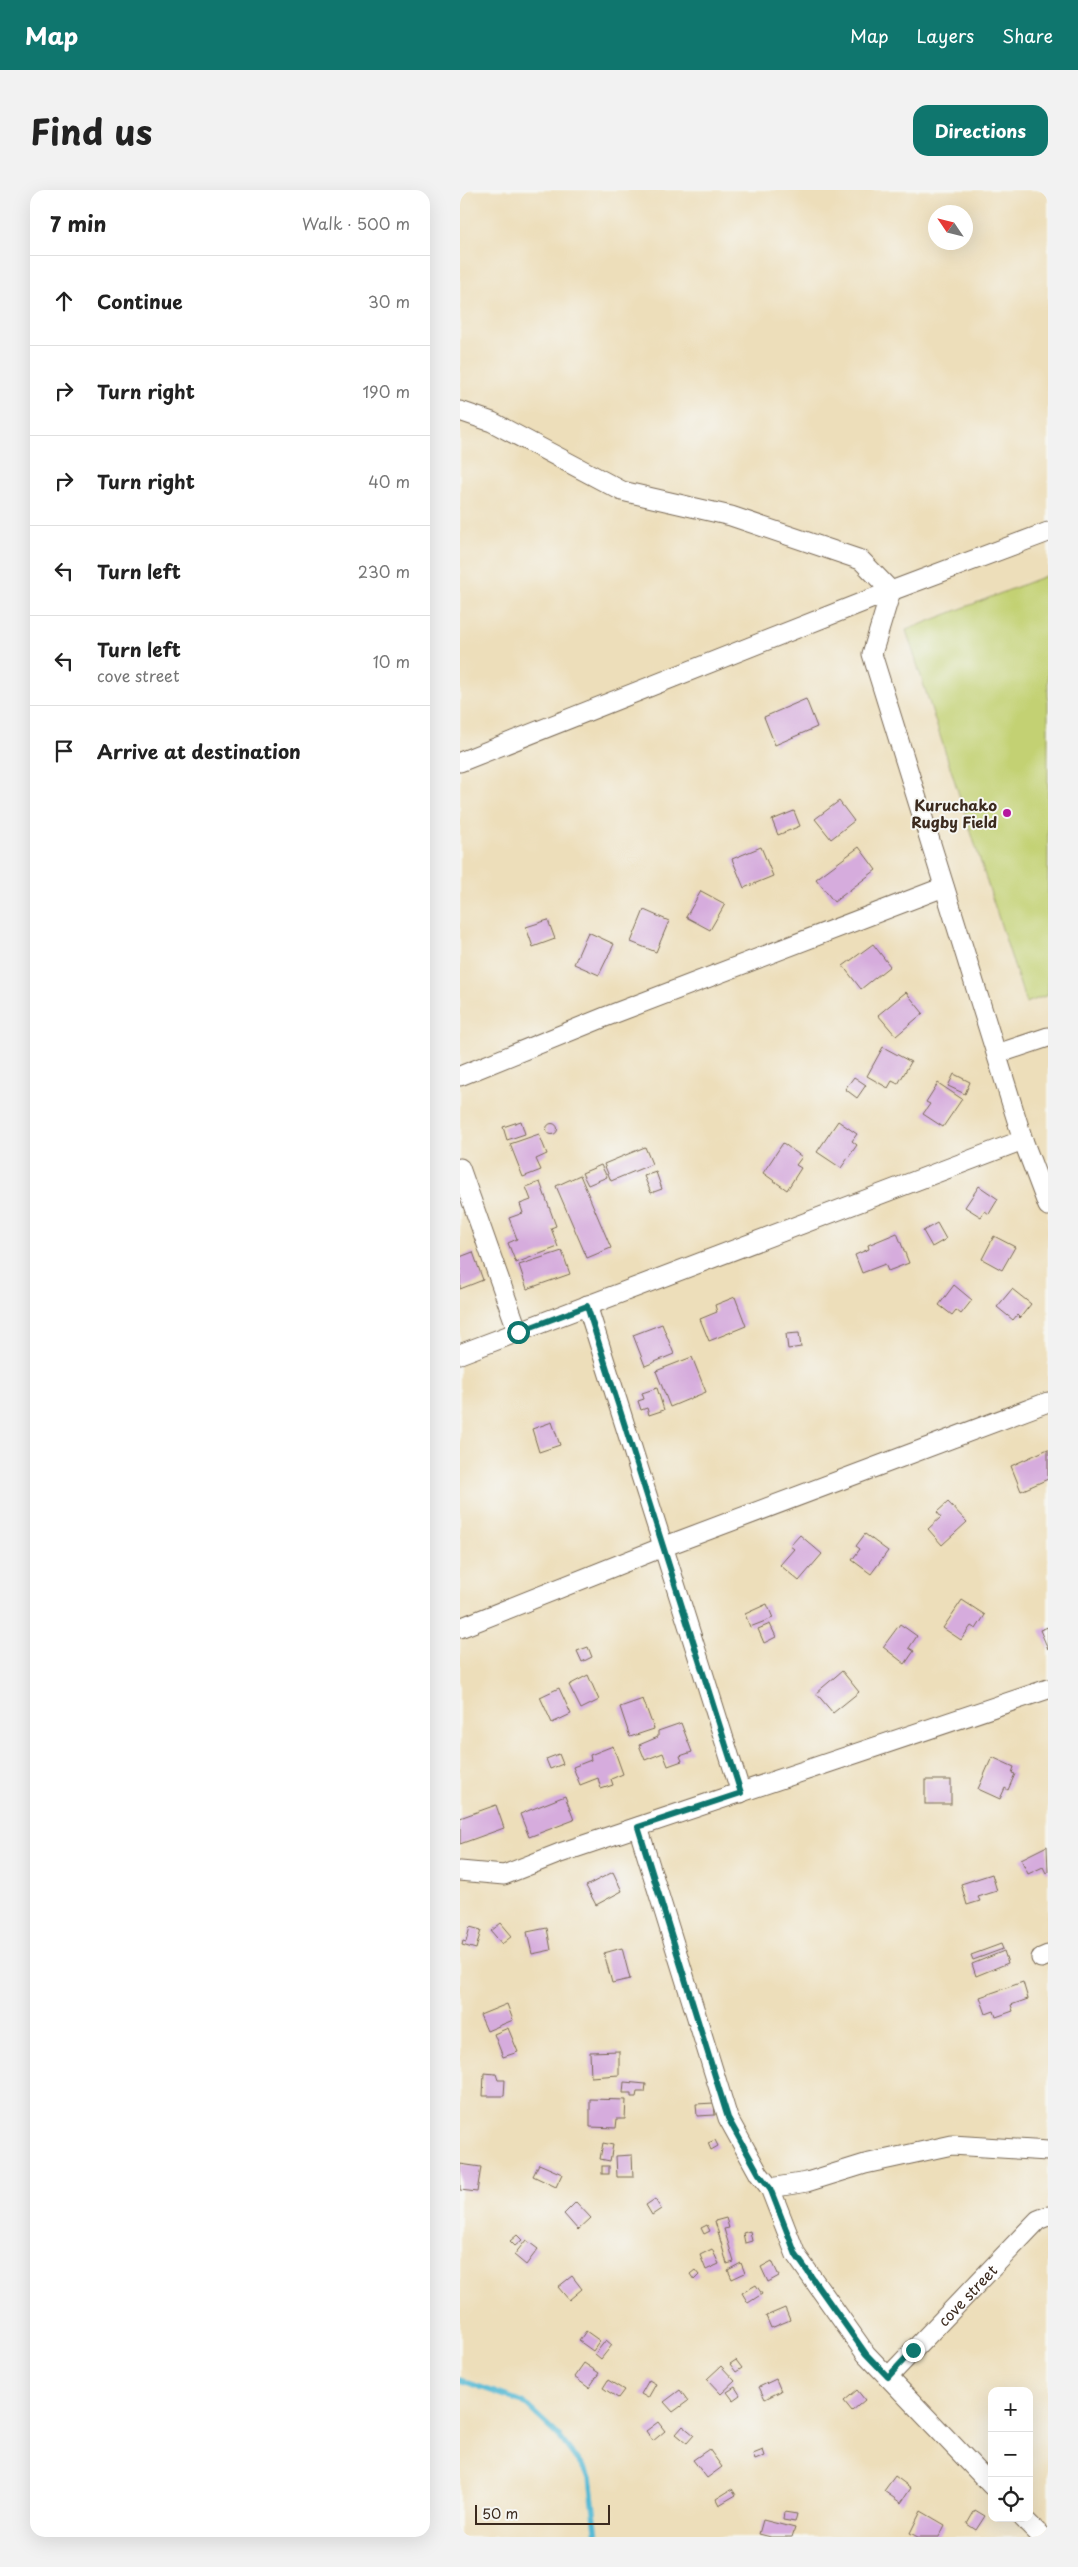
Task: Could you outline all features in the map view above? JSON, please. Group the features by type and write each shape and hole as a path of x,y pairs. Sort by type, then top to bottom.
{"street":[{"path":"460,411 492,422 622,491 730,516 861,560 891,591"},
{"path":"460,762 891,591 1048,532"},
{"path":"891,591 872,654 1023,1140 1048,1206"},
{"path":"460,1076 605,1017 944,887"},
{"path":"997,1054 1048,1037"},
{"path":"460,1354 1023,1140"},
{"path":"460,1168 518,1332"},
{"path":"587,1306 741,1793"},
{"path":"460,1628 663,1547 1048,1402"},
{"path":"460,1871 504,1875 638,1827 1048,1690"},
{"path":"638,1827 728,2118 759,2174 770,2188 796,2255 866,2354 988,2482"},
{"path":"770,2188 807,2182 865,2164 952,2145 1048,2151"},
{"name":"cove street","path":"888,2377 1038,2220 1048,2216"},
{"path":"1026,2522 1042,2537"}],"green space":[{"name":"Kuruchako Rugby Field","path":"1048,575 1048,995 1026,1003 906,630"}],"building":[{"path":"806,699 817,727 775,745 764,717"},
{"path":"839,801 854,821 831,839 815,819"},
{"path":"794,811 800,826 778,835 772,820"},
{"path":"761,847 773,876 744,888 732,859"},
{"path":"859,847 876,870 834,902 816,879"},
{"path":"701,891 725,904 710,930 686,917"},
{"path":"644,910 669,921 656,952 631,942"},
{"path":"548,920 555,939 533,947 526,927"},
{"path":"588,932 614,944 599,975 574,964"},
{"path":"873,944 890,966 861,989 843,966"},
{"path":"906,992 923,1013 896,1036 878,1015"},
{"path":"883,1047 911,1062 898,1084 892,1081 888,1088 867,1076"},
{"path":"954,1074 970,1082 965,1094 948,1086"},
{"path":"854,1077 866,1085 857,1098 845,1089"},
{"path":"938,1083 962,1099 943,1127 923,1114 930,1104 926,1102"},
{"path":"521,1121 525,1134 507,1140 503,1127"},
{"path":"838,1121 857,1134 852,1141 857,1145 841,1168 817,1152"},
{"path":"552,1123 558,1129 552,1135 546,1129"},
{"path":"539,1134 547,1154 536,1159 541,1170 523,1177 510,1144"},
{"path":"783,1143 802,1157 796,1165 801,1168 787,1190 763,1173"},
{"path":"645,1147 652,1164 611,1181 604,1164"},
{"path":"601,1165 607,1177 588,1185 582,1173"},
{"path":"656,1172 662,1189 651,1193 644,1176"},
{"path":"580,1175 611,1248 587,1258 556,1186"},
{"path":"540,1182 556,1226 551,1228 558,1247 516,1263 508,1243 517,1239 509,1218 523,1213 520,1204 531,1200 526,1187"},
{"path":"979,1186 998,1199 989,1214 985,1211 981,1217 965,1207"},
{"path":"937,1223 946,1239 932,1247 923,1231"},
{"path":"897,1233 909,1263 888,1271 885,1264 862,1273 855,1255 869,1249 868,1245"},
{"path":"994,1236 1015,1247 1002,1270 982,1259"},
{"path":"562,1251 570,1274 527,1289 519,1265"},
{"path":"473,1252 483,1280 460,1289 460,1257"},
{"path":"954,1285 972,1300 961,1314 956,1310 952,1315 939,1305"},
{"path":"1012,1289 1031,1304 1020,1318 1017,1315 1013,1320 997,1307"},
{"path":"735,1297 746,1326 709,1341 700,1319 717,1312 715,1305"},
{"path":"662,1324 674,1354 645,1366 633,1335"},
{"path":"799,1333 801,1347 788,1349 786,1334"},
{"path":"692,1357 706,1392 670,1407 656,1371"},
{"path":"657,1388 664,1410 649,1415 647,1408 641,1410 638,1401 644,1399 642,1393"},
{"path":"552,1422 560,1445 539,1452 532,1429"},
{"path":"1048,1449 1048,1479 1021,1491 1011,1466"},
{"path":"948,1502 967,1522 942,1545 928,1529 941,1517 937,1512"},
{"path":"865,1534 888,1551 871,1574 852,1560 860,1549 856,1546"},
{"path":"800,1535 822,1554 799,1581 780,1565 794,1549 790,1546"},
{"path":"962,1600 985,1615 976,1629 971,1626 961,1640 943,1628"},
{"path":"767,1604 773,1618 750,1627 745,1614"},
{"path":"770,1624 776,1637 764,1643 758,1629"},
{"path":"900,1624 917,1636 909,1648 914,1651 905,1664 883,1647"},
{"path":"1048,1627 1048,1649 1040,1630"},
{"path":"588,1647 592,1657 582,1662 577,1651"},
{"path":"842,1671 859,1692 833,1713 816,1693"},
{"path":"588,1675 599,1700 581,1709 569,1685"},
{"path":"559,1688 571,1714 552,1723 540,1697"},
{"path":"643,1699 654,1729 630,1737 620,1707"},
{"path":"681,1723 692,1752 680,1756 682,1761 668,1766 663,1753 645,1760 639,1745 658,1737 658,1731"},
{"path":"613,1746 623,1774 611,1779 613,1785 601,1789 598,1778 580,1785 573,1767 591,1760 590,1755"},
{"path":"559,1754 563,1764 550,1769 546,1759"},
{"path":"992,1757 1014,1767 1012,1773 1015,1774 1008,1790 1005,1788 1000,1799 978,1789"},
{"path":"925,1780 951,1780 951,1804 925,1804"},
{"path":"565,1796 574,1820 529,1837 520,1814"},
{"path":"496,1805 504,1828 460,1844 460,1818"},
{"path":"1047,1846 1048,1872 1046,1873 1043,1867 1028,1874 1021,1859"},
{"path":"613,1872 622,1891 596,1905 586,1886"},
{"path":"992,1874 997,1891 978,1897 980,1901 967,1905 961,1884"},
{"path":"501,1923 512,1936 502,1944 491,1931"},
{"path":"470,1927 481,1930 476,1949 462,1945 463,1941 466,1942"},
{"path":"547,1928 551,1950 532,1954 527,1932"},
{"path":"1001,1944 1003,1949 973,1960 971,1955"},
{"path":"622,1948 630,1979 612,1983 604,1953"},
{"path":"1004,1951 1008,1963 976,1976 972,1964"},
{"path":"1023,1982 1028,1999 1011,2005 1013,2011 996,2017 994,2011 986,2014 980,1997"},
{"path":"507,2004 513,2020 487,2031 480,2015"},
{"path":"508,2028 518,2052 503,2057 494,2034"},
{"path":"619,2051 619,2075 591,2077 590,2052"},
{"path":"484,2073 496,2074 498,2080 505,2080 504,2096 483,2096"},
{"path":"624,2082 646,2084 645,2092 637,2092 636,2097 631,2097 631,2093 623,2093"},
{"path":"590,2099 626,2100 625,2119 617,2119 616,2128 590,2127"},
{"path":"714,2103 715,2115 697,2116 696,2104"},
{"path":"715,2140 718,2146 711,2150 708,2143"},
{"path":"603,2143 613,2145 610,2161 600,2159"},
{"path":"632,2155 633,2177 617,2177 616,2156"},
{"path":"460,2164 481,2167 477,2192 460,2190"},
{"path":"539,2164 562,2174 556,2187 533,2176"},
{"path":"602,2166 609,2166 609,2174 602,2174"},
{"path":"655,2199 661,2209 652,2215 646,2205"},
{"path":"576,2202 591,2218 578,2230 564,2214"},
{"path":"726,2218 729,2228 724,2229 734,2262 727,2264 715,2221"},
{"path":"707,2225 710,2231 704,2234 701,2228"},
{"path":"750,2231 752,2241 745,2243 743,2233"},
{"path":"517,2235 522,2240 515,2246 510,2241"},
{"path":"526,2240 538,2249 526,2265 514,2255"},
{"path":"712,2249 719,2264 706,2270 700,2255"},
{"path":"772,2261 779,2276 768,2282 761,2267"},
{"path":"741,2263 745,2273 732,2279 728,2270"},
{"path":"695,2270 699,2275 694,2280 690,2274"},
{"path":"572,2276 582,2289 569,2300 558,2287"},
{"path":"756,2285 762,2294 748,2303 742,2293"},
{"path":"785,2308 790,2320 771,2328 766,2316"},
{"path":"586,2331 600,2341 593,2351 579,2341"},
{"path":"606,2340 612,2345 601,2359 595,2354"},
{"path":"736,2360 742,2368 736,2372 730,2364"},
{"path":"584,2363 599,2373 589,2388 574,2377"},
{"path":"721,2366 735,2381 721,2394 707,2379"},
{"path":"776,2379 781,2391 765,2399 759,2387"},
{"path":"608,2380 624,2390 618,2398 603,2388"},
{"path":"649,2380 656,2384 648,2398 641,2394"},
{"path":"735,2387 740,2395 733,2400 727,2392"},
{"path":"680,2390 688,2401 673,2412 664,2402"},
{"path":"857,2390 865,2400 852,2411 844,2401"},
{"path":"658,2422 665,2431 653,2441 646,2431"},
{"path":"683,2426 694,2435 687,2443 676,2434"},
{"path":"709,2449 722,2467 707,2478 693,2460"},
{"path":"763,2450 765,2456 755,2460 753,2454"},
{"path":"895,2476 911,2488 901,2503 884,2491"},
{"path":"732,2489 736,2495 719,2505 716,2499"},
{"path":"975,2510 985,2516 976,2530 967,2524"},
{"path":"921,2511 945,2525 939,2537 918,2537 910,2533"},
{"path":"784,2512 797,2514 795,2522 783,2520"},
{"path":"763,2520 795,2528 792,2537 771,2537 759,2534"}],"waterway":[{"path":"460,2380 523,2402 558,2435 590,2477 597,2537"}],"place":[{"name":"Kuruchako Rugby Field","path":"1007,813"}],"route":[{"path":"518,1332 587,1306 741,1793 638,1827 728,2118 759,2174 770,2188 796,2255 866,2354 888,2377 913,2350"}]}
